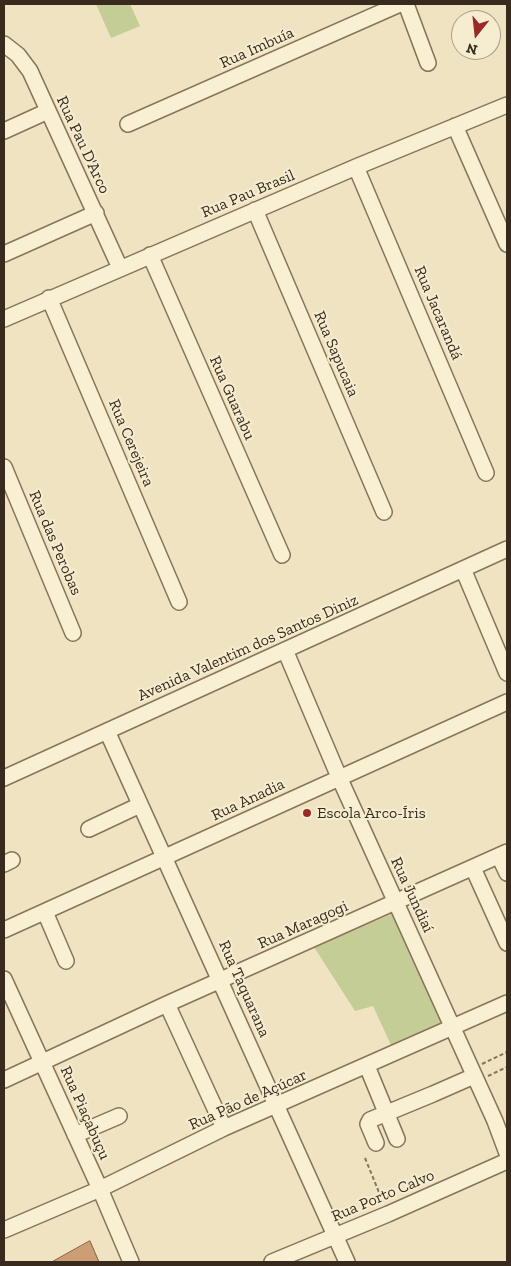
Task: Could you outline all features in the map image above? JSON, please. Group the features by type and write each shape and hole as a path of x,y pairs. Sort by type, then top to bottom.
{"street":[{"name":"Rua Imbuía","path":"128,124 400,4"},
{"path":"406,4 428,63"},
{"name":"Rua Pau D'Arco","path":"4,44 18,55 30,71 120,268"},
{"name":"Rua Pau Brasil","path":"4,318 356,167 507,105"},
{"path":"4,131 48,110"},
{"path":"455,126 507,244"},
{"name":"Rua Jacarandá","path":"356,167 486,473"},
{"name":"Rua Sapucaia","path":"256,210 384,512"},
{"path":"4,254 96,213"},
{"name":"Rua Guarabu","path":"150,255 282,555"},
{"name":"Rua Cerejeira","path":"50,298 180,602"},
{"name":"Rua das Perobas","path":"4,467 73,633"},
{"name":"Avenida Valentim dos Santos Diniz","path":"4,778 507,550"},
{"path":"463,569 507,673"},
{"name":"Rua Jundiaí","path":"285,650 339,777 495,1121 507,1153"},
{"name":"Rua Anadia","path":"4,930 507,702"},
{"name":"Rua Taquarana","path":"107,732 346,1262"},
{"path":"89,829 140,805"},
{"path":"503,854 507,873"},
{"name":"Rua Maragogi","path":"4,1080 167,1004 503,854"},
{"path":"473,868 507,943"},
{"path":"45,912 66,961"},
{"name":"Rua Piaçabuçu","path":"4,979 100,1189 131,1262"},
{"name":"Rua Pão de Açúcar","path":"4,1230 100,1189 224,1128 507,1003"},
{"path":"167,1004 224,1128"},
{"path":"367,1066 397,1139"},
{"path":"376,1143 368,1122 370,1120 474,1075"},
{"path":"75,1135 119,1116"},
{"name":"Rua Porto Calvo","path":"272,1262 388,1214 507,1161"}],"path":[{"path":"474,1075 507,1052"},
{"path":"474,1075 507,1067"},
{"path":"365,1158 388,1214"}],"green space":[{"path":"96,4 130,4 140,26 111,38"},
{"path":"394,913 442,1024 392,1047 373,1006 355,1011 314,947"}],"building":[{"path":"90,1241 99,1262 52,1262"}],"place":[{"name":"Escola Arco-Íris","path":"307,813"}]}
